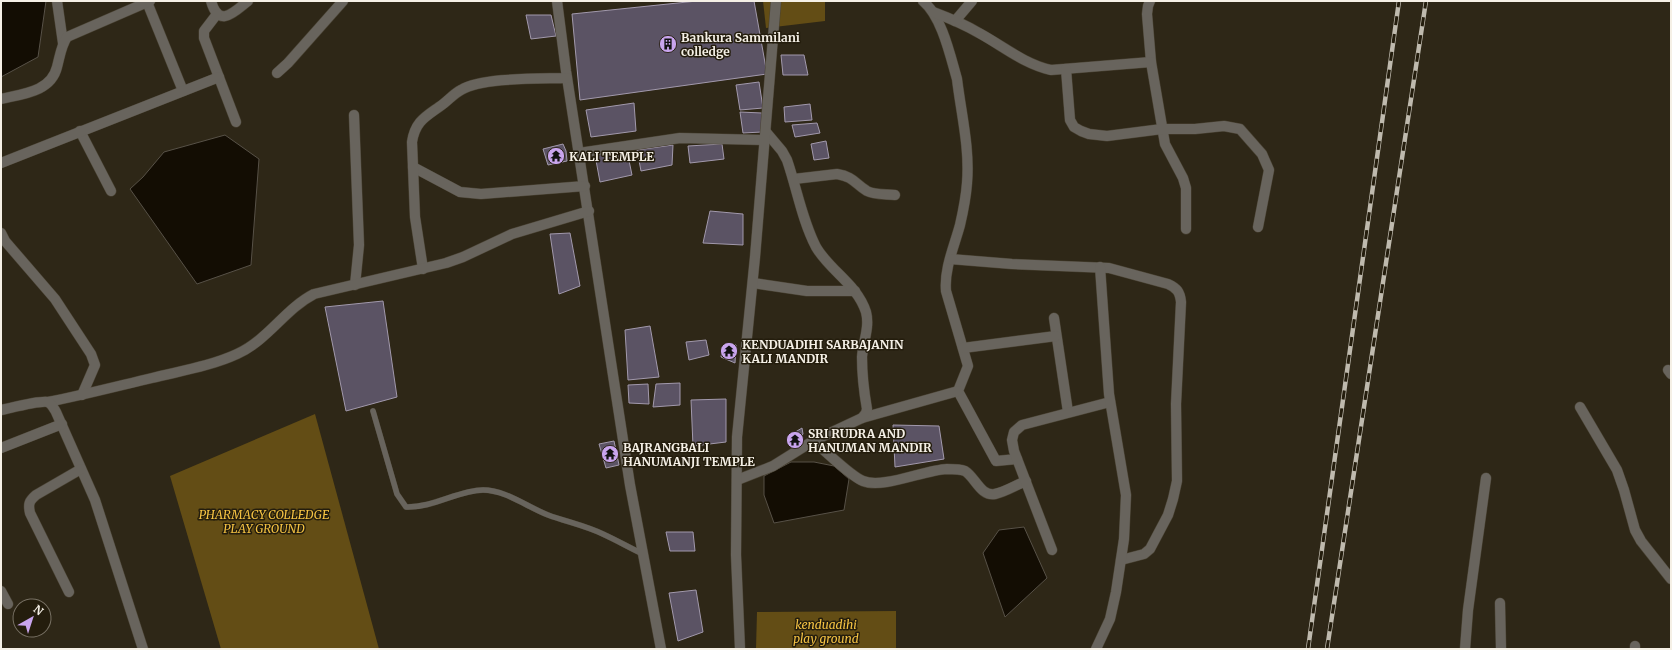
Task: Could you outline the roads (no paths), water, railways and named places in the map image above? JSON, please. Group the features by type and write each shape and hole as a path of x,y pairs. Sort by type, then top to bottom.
{"street":[{"path":"1,99 41,89 54,77 63,43 57,1"},
{"path":"211,1 217,14 222,17 230,16 248,1"},
{"path":"277,73 288,63 343,1"},
{"path":"557,1 630,485 661,649"},
{"path":"740,649 736,555 738,437 753,283 776,1"},
{"path":"923,1 933,12 948,49 957,79 967,158 967,183 960,224 945,282 946,291 968,366 958,391"},
{"path":"955,21 972,1"},
{"path":"1150,1 1147,14 1151,62 1165,144 1183,178 1186,188 1186,229"},
{"path":"63,43 72,34 149,2 183,91"},
{"path":"933,12 979,32 1031,64 1051,70 1151,62"},
{"path":"217,14 204,31 204,38 236,122"},
{"path":"1066,69 1070,120 1074,127 1089,134 1106,136 1162,129 1195,129 1224,126 1240,130 1245,134 1262,154 1269,170 1258,227"},
{"path":"1,163 218,77"},
{"path":"423,269 415,217 413,167 413,132 418,124 424,118 448,102 461,90 487,82 568,78"},
{"path":"354,115 359,245 355,285"},
{"path":"80,131 111,191"},
{"path":"579,153 680,138 765,136 782,151 794,179 807,227 817,247 822,256 855,291 866,312 868,322 862,356 862,375 867,409 862,418"},
{"path":"413,167 460,192 481,194 585,186"},
{"path":"794,179 837,174 850,178 867,191 895,195"},
{"path":"1,410 82,395 198,367 237,354 251,346 268,333 303,300 314,294 423,269 463,257 512,234 589,211"},
{"path":"1,233 5,241 55,299 92,354 95,365 82,395"},
{"path":"950,259 1012,264 1109,268 1175,287 1180,296 1176,404 1177,481 1168,514 1150,549 1144,554 1121,560"},
{"path":"1096,649 1110,619 1124,539 1126,495 1110,402 1100,267"},
{"path":"753,283 807,291 855,291"},
{"path":"1054,318 1068,412"},
{"path":"963,348 1056,336"},
{"path":"737,480 772,466 813,441 862,418 958,391"},
{"path":"958,391 996,461 1017,459"},
{"path":"48,402 54,408 62,424 95,500 143,649"},
{"path":"1052,550 1017,459 1012,440 1014,432 1022,425 1110,402"},
{"path":"1580,407 1617,470 1635,530 1640,541 1671,579"},
{"path":"1,448 62,424"},
{"path":"813,441 858,479 871,484 934,470 947,469 965,471 975,480 984,492 989,494 995,494 1026,481"},
{"path":"69,592 30,513 29,505 31,499 36,495 81,469"},
{"path":"1465,649 1468,610 1486,478"},
{"path":"1,591 8,604"},
{"path":"1500,603 1501,649"}],"lane":[{"path":"373,411 397,494 406,507 432,503 474,491 491,490 548,515 605,534 643,554"}],"railway":[{"path":"1308,649 1399,1"},
{"path":"1327,649 1426,1"}],"place":[{"name":"Bankura Sammilani colledge","path":"668,44"},
{"name":"KALI TEMPLE","path":"556,156"},
{"name":"KENDUADIHI SARBAJANIN KALI MANDIR","path":"729,351"},
{"name":"SRI RUDRA AND HANUMAN MANDIR","path":"795,440"},
{"name":"BAJRANGBALI HANUMANJI TEMPLE","path":"610,454"}],"park label":[{"name":"PHARMACY COLLEDGE PLAY GROUND","path":"264,521"},
{"name":"kenduadihi play ground","path":"826,631"}]}
